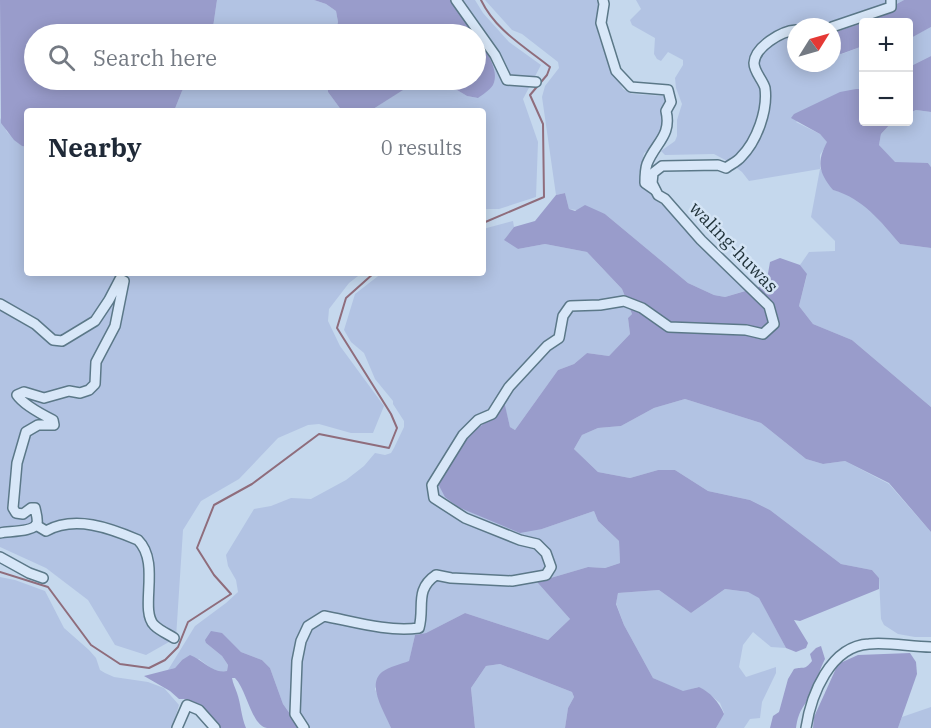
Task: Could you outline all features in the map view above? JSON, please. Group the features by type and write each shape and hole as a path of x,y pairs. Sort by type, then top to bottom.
{"street":[{"path":"456,0 473,24"},
{"path":"603,0 604,14 601,23 616,71 631,87 668,90 671,102 666,111 667,131 647,164 645,172 645,183 656,190"},
{"path":"841,24 891,7 891,0"},
{"path":"656,190 652,183 653,173 662,165 718,165 726,168 740,159 759,131 765,104 765,85 759,79 754,64 758,50 787,34"},
{"path":"486,42 495,55 507,81 536,82"},
{"name":"waling-huwas","path":"304,728 295,714 297,661 301,641 309,626 324,616 387,628 405,630 419,628 422,617 421,598 427,582 436,575 451,578 512,581 546,575 551,567 546,553 537,544 520,540 465,518 434,498 432,485 463,435 478,420 492,414 509,387 548,346 559,338 563,316 570,306 624,301 642,308 669,327 746,330 763,334 774,324 768,306 701,240 656,190"},
{"path":"0,304 35,324 53,340 62,341 95,321 120,279 124,281 115,326 96,362 95,384 89,390 80,393 69,391 44,398 24,392 17,395 34,409 54,420 54,425 38,425 26,432 14,479 13,508 16,513 23,514 35,508 36,525 31,530 0,533"},
{"path":"36,525 46,531 53,527 86,523 138,540 149,559 151,619 153,624 174,638"},
{"path":"0,557 43,578"},
{"path":"806,728 809,712 827,670 848,650 867,644 931,646"},
{"path":"177,728 187,705 199,710 215,728"}],"shaded area":[{"path":"0,0 217,0 213,24 24,24 24,90 183,90 175,108 24,108 24,146 14,140 1,123"},
{"path":"217,0 314,0 336,11 338,22 338,24 213,24"},
{"path":"314,0 452,0 468,24 338,24 336,11"},
{"path":"452,0 475,0 483,13 509,42 541,65 523,99 538,142 536,197 499,209 486,209 486,108 375,108 402,90 457,90 467,96 478,98 479,90 486,90 486,24 468,24"},
{"path":"485,0 597,0 598,34 612,70 623,89 632,94 665,96 667,101 664,128 649,150 644,153 639,174 641,184 748,290 725,297 714,295 688,283 605,214 569,209 565,193 556,195 542,97 545,86 559,68 558,62 522,34 512,30"},
{"path":"636,0 904,0 871,18 859,18 859,24 841,30 841,18 787,18 787,72 841,72 841,54 859,48 859,89 796,122 820,134 828,142 820,155 820,168 833,190 849,194 868,207 900,244 931,248 931,407 852,340 813,324 799,306 807,275 800,265 809,252 835,251 835,241 811,217 820,169 749,181 742,172 714,154 665,155 661,151 675,141 677,136 677,120 682,104 675,78 683,65 683,60 668,52 661,61 657,59 654,54 655,38 632,25 630,20 641,9"},
{"path":"904,0 931,0 931,27 913,37 913,18 871,18"},
{"path":"859,24 859,47 841,54 841,30"},
{"path":"931,27 931,56 913,65 913,36"},
{"path":"486,52 495,73 493,85 478,98 467,96 457,90 486,90"},
{"path":"931,56 931,112 913,111 913,65"},
{"path":"859,89 859,126 888,126 881,134 879,145 895,162 928,163 931,167 931,248 900,244 863,205 833,190 824,178 821,161 827,142 820,134 791,118 794,114 840,92"},
{"path":"328,90 340,108 175,108 182,91"},
{"path":"328,90 403,90 375,108 340,108"},
{"path":"913,111 931,112 931,167 928,163 895,163 879,145 881,134 888,126 913,126"},
{"path":"0,118 7,132 24,146 24,276 358,276 349,283 329,309 328,321 340,346 384,406 373,433 351,433 319,424 308,425 278,438 239,479 201,501 183,530 176,638 146,655 115,645 88,600 46,568 0,547"},
{"path":"565,193 569,209 575,211 585,205 605,214 688,283 714,295 725,297 766,285 770,262 780,258 800,265 807,274 799,306 813,324 852,340 931,407 931,532 889,483 845,461 823,464 806,459 761,423 685,399 654,408 621,426 598,428 582,435 574,449 598,472 630,478 658,470 675,470 708,491 750,500 770,510 841,564 872,570 879,578 879,589 800,621 794,620 808,643 806,648 796,652 786,648 759,598 748,592 725,589 691,613 659,590 618,593 616,604 624,625 653,678 683,691 699,687 707,692 724,714 716,728 565,728 568,708 574,697 572,692 500,664 486,666 471,688 475,728 391,728 378,699 376,684 382,672 409,661 415,635 426,633 465,613 548,640 570,619 537,582 588,567 605,568 620,563 619,541 598,521 594,511 542,529 520,533 458,507 445,497 437,482 468,435 500,412 504,401 510,427 515,430 558,370 574,364 587,353 609,356 630,334 628,318 632,314 622,289 587,252 545,244 518,249 504,240 514,227 535,221 556,195"},
{"path":"513,221 514,227 505,239 518,249 545,244 587,252 622,289 632,314 628,318 630,334 609,356 587,353 574,364 558,370 515,430 510,427 504,403 500,412 468,435 542,529 594,511 598,521 619,541 620,563 605,568 588,567 537,582 570,619 548,640 465,613 426,633 415,635 409,662 384,671 375,689 391,728 300,728 283,704 270,668 262,660 241,652 221,633 206,643 222,656 228,665 227,671 212,669 199,659 182,660 175,668 168,670 195,626 238,592 226,555 254,509 271,506 291,498 311,499 346,480 364,466 375,453 385,455 391,453 394,448 404,427 404,421 393,401 375,379 364,353 351,342 344,330 355,294 378,276 486,276 486,228"},
{"path":"685,399 761,423 806,459 823,464 845,461 889,484 931,532 931,637 898,634 884,625 881,619 879,578 872,570 841,564 770,510 750,500 708,491 675,470 658,470 630,478 598,472 574,449 582,435 598,428 621,426 654,408"},
{"path":"0,577 45,591 64,628 96,658 100,670 114,677 148,682 164,688 179,705 172,728 0,728"},
{"path":"725,589 748,592 759,597 786,648 771,647 753,632 743,645 739,667 746,677 776,667 776,673 762,702 760,718 750,719 744,728 716,728 724,713 720,703 703,689 698,687 683,692 653,678 624,625 616,603 618,593 659,590 691,613"},
{"path":"211,631 222,633 241,652 262,660 270,668 283,704 300,728 267,728 262,725 257,721 235,678 232,678 246,728 217,728 202,708 184,699 179,699 144,676 175,668 190,655 213,669 227,671 228,665 222,656 206,643 205,640"},
{"path":"821,646 825,659 812,692 800,712 796,728 770,728 773,716 779,712 788,679 794,669 807,666 812,661 810,654"},
{"path":"910,653 916,662 917,674 898,728 813,728 814,717 838,664 858,655"},
{"path":"500,664 572,692 574,697 568,708 565,728 475,728 471,688 486,666"},
{"path":"931,707 931,728 898,728 902,717"}],"waterway":[{"path":"481,0 494,21 550,67 547,75 530,95 543,124 544,197 486,222"},
{"path":"0,572 48,587 91,645 120,664 149,668 165,660 178,647 188,622 231,594 214,575 197,548 214,505 252,484 319,434 389,448 397,428 391,414 337,328 346,298 371,276"}]}
